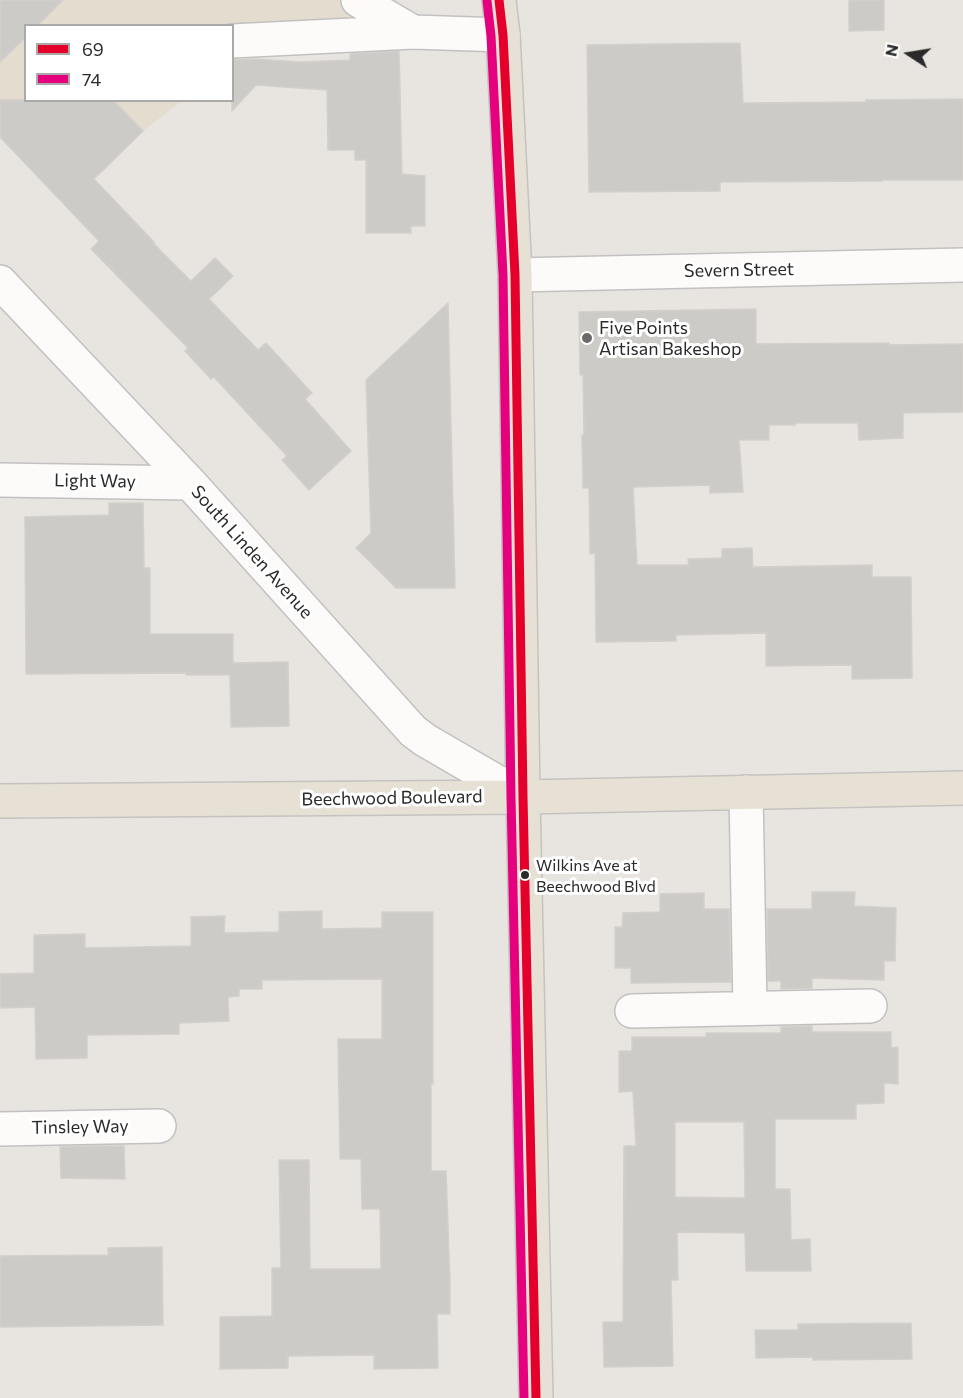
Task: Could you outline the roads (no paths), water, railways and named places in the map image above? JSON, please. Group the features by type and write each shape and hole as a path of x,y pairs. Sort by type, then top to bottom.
{"main road":[{"path":"499,0 503,35 515,275 536,1398"},
{"name":"Beechwood Boulevard","path":"0,801 523,796 963,788"}],"street":[{"path":"358,0 413,33"},
{"path":"234,41 413,33 503,35"},
{"name":"Severn Street","path":"515,275 963,265"},
{"name":"South Linden Avenue","path":"0,282 190,483 413,731 523,796"},
{"name":"Light Way","path":"0,480 190,483"},
{"path":"746,792 750,1008"},
{"path":"632,1011 870,1006"},
{"name":"Tinsley Way","path":"0,1129 159,1126"}],"place":[{"name":"Five Points Artisan Bakeshop","path":"587,338"},
{"name":"Wilkins Ave at Beechwood Blvd","path":"525,875"}]}
